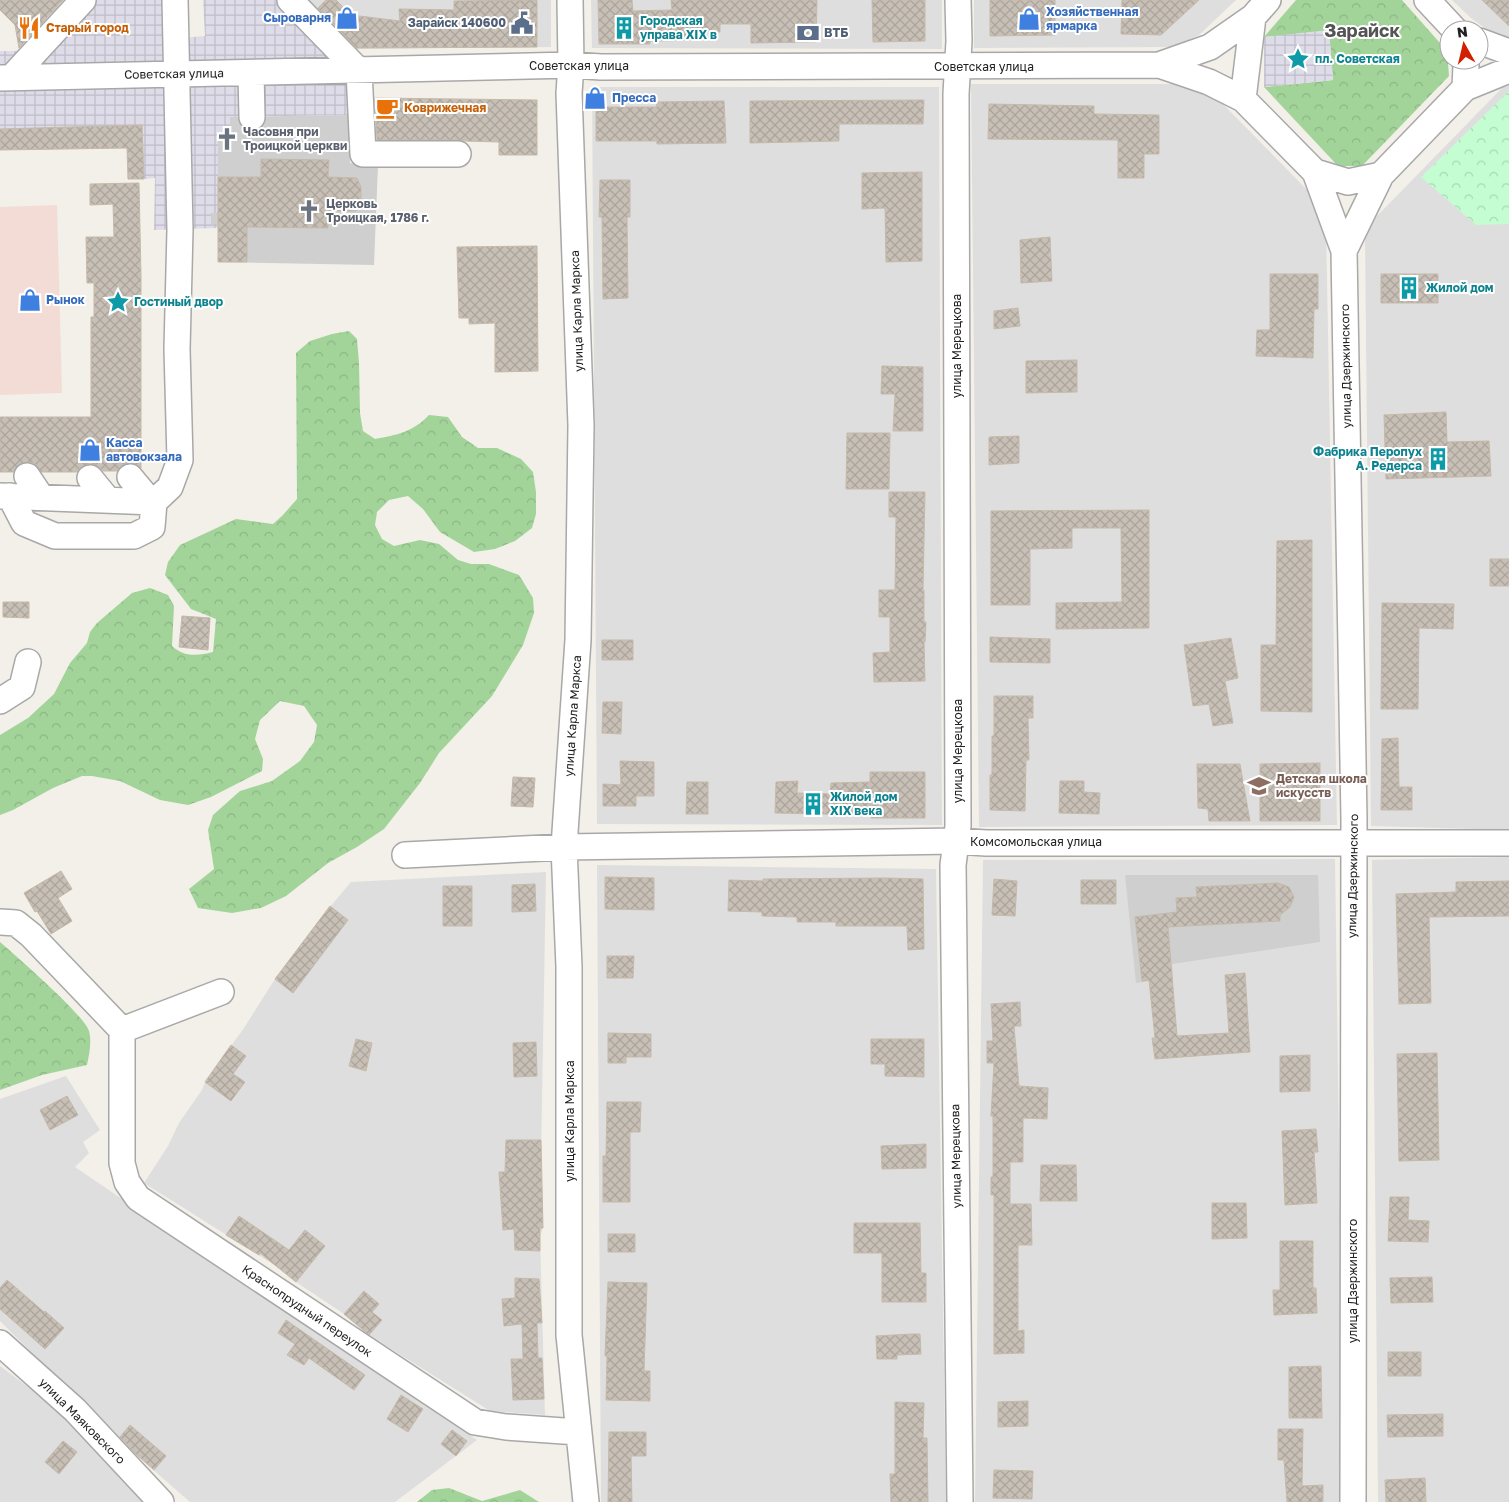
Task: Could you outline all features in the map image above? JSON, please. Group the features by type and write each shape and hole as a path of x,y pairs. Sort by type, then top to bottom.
{"street":[{"path":"6,77 83,0"},
{"path":"5,496 93,490 170,488 180,460 178,365 180,230 175,0"},
{"path":"290,0 359,71 363,154 458,154"},
{"name":"улица Карла Маркса","path":"570,0 571,65 569,93 581,425 578,640 564,847 569,976 569,1335 578,1432"},
{"name":"улица Мерецкова","path":"958,0 956,94 958,826 953,865 960,1502"},
{"path":"1427,0 1446,20"},
{"path":"1243,99 1261,8"},
{"name":"Советская улица","path":"6,77 571,65 601,67 1159,65 1210,47 1261,8"},
{"path":"1489,45 1509,52"},
{"name":"Советская улица","path":"1159,65 1209,82 1243,99 1315,172"},
{"path":"1466,70 1465,88 1509,70"},
{"path":"252,73 252,117"},
{"name":"улица Дзержинского","path":"1344,251 1381,176 1465,88"},
{"path":"1315,172 1348,182 1381,176"},
{"name":"улица Дзержинского","path":"1315,172 1344,251 1354,799 1353,1502"},
{"path":"5,496 24,523 55,536 134,536 152,527 93,490"},
{"path":"0,701 22,687 28,662"},
{"name":"Комсомольская улица","path":"405,855 564,847 956,841 986,843 1509,843"},
{"path":"0,922 16,923 31,935 122,1030 221,992"},
{"name":"Краснопрудный переулок","path":"122,1030 122,1163 127,1182 138,1198 475,1422 506,1427 578,1432"},
{"name":"улица Маяковского","path":"0,1343 75,1410 161,1502"},
{"path":"578,1432 586,1502"}],"shaded area":[{"path":"69,0 179,0 181,38 205,36 203,0 293,0 349,59 349,115 230,117 230,130 218,135 218,212 211,213 211,224 218,224 218,228 154,230 155,178 144,179 142,125 0,129 0,51 20,51"},
{"path":"289,0 551,0 551,47 337,49"},
{"path":"591,0 942,0 942,49 592,48"},
{"path":"974,0 1236,0 1199,35 1174,47 974,48"},
{"path":"1452,0 1509,0 1509,42 1504,42 1489,31 1489,20 1474,20"},
{"name":"пл. Советская","path":"1329,30 1333,80 1264,87 1264,37"},
{"path":"971,84 1188,84 1215,96 1318,201 1326,224 1337,825 979,827"},
{"path":"1509,86 1509,830 1371,826 1365,237 1377,216 1503,87"},
{"path":"592,87 939,87 942,825 597,824"},
{"path":"349,115 350,163 378,165 374,265 218,262 218,225 211,225 211,212 218,212 218,135 230,117"},
{"name":"Рынок","path":"57,205 62,393 0,395 0,207"},
{"path":"1509,857 1509,1502 1378,1502 1372,860"},
{"path":"1335,859 1344,1502 975,1502 983,860"},
{"path":"597,865 936,869 946,1502 601,1502"},
{"path":"546,872 541,1159 543,1228 540,1236 545,1415 490,1411 369,1335 344,1314 296,1282 276,1266 144,1183 168,1146 179,1123 202,1090 205,1082 244,1028 275,979 351,882"},
{"path":"1125,875 1318,875 1320,942 1172,964 1173,978 1136,983"},
{"path":"66,1076 100,1130 83,1142 89,1153 75,1167 477,1440 395,1502 190,1502 118,1439 0,1321 0,1099"},
{"path":"0,1366 82,1427 142,1502 0,1502"}],"green space":[{"path":"1296,0 1402,0 1439,42 1439,70 1449,70 1449,76 1362,166 1338,166 1264,87 1333,80 1329,31 1264,37"},
{"path":"1509,91 1509,224 1476,225 1421,177"},
{"path":"349,331 357,339 360,413 363,431 375,439 411,429 429,415 448,417 462,437 478,448 497,448 521,459 533,472 536,492 536,514 532,528 515,541 495,549 474,552 440,532 423,509 408,496 389,500 377,512 375,525 382,539 394,546 420,540 439,544 458,560 471,564 489,564 519,575 533,598 534,613 523,645 492,696 439,753 420,783 384,829 328,863 286,896 261,908 232,913 198,908 189,889 214,869 208,830 213,815 240,791 272,781 300,761 314,742 317,725 304,706 280,701 260,720 255,739 263,759 262,771 211,797 188,805 160,800 120,781 82,776 53,788 0,815 0,735 28,718 54,694 70,663 87,643 90,632 97,623 132,593 150,588 168,595 174,606 172,646 177,650 191,655 213,652 216,619 191,609 165,575 168,562 180,545 236,519 273,524 297,499 296,353 310,341"},
{"path":"0,942 49,986 85,1023 89,1031 90,1040 87,1065 42,1075 0,1090"},
{"path":"449,1488 482,1501 520,1490 539,1502 417,1502 432,1490"}],"building":[{"path":"0,0 63,0 19,48 15,25 0,10"},
{"path":"326,0 336,0 351,15 400,21 399,9 454,10 454,1 537,0 537,47 357,48 318,8"},
{"path":"598,0 632,0 633,11 672,10 671,0 817,0 816,42 751,43 751,24 720,24 720,32 706,32 706,40 650,41 650,44 599,44"},
{"path":"872,0 925,0 925,41 873,42"},
{"path":"990,0 1055,0 1055,35 990,36"},
{"path":"1122,0 1199,0 1161,35 1121,34"},
{"path":"1482,0 1509,0 1509,26"},
{"path":"375,98 537,100 537,155 499,155 499,142 377,140"},
{"path":"924,100 923,124 839,124 839,141 750,143 750,101"},
{"path":"724,101 726,143 657,144 657,141 596,141 596,107 657,107 656,102"},
{"path":"989,104 1094,106 1094,114 1159,115 1159,154 1144,154 1144,178 1118,178 1118,140 988,139"},
{"path":"142,125 144,179 128,179 127,148 0,150 0,129"},
{"name":"Церковь Троицкая, 1786 г.","path":"261,159 329,160 328,177 357,178 361,187 361,203 356,211 328,211 328,228 247,227 247,262 218,262 218,177 261,177"},
{"path":"922,172 922,261 886,262 885,208 862,209 862,173"},
{"path":"600,180 630,180 630,217 627,217 628,298 603,299 602,217 599,217"},
{"path":"139,183 141,468 135,464 128,463 121,466 117,471 103,471 96,465 88,464 81,467 77,472 41,472 34,463 27,462 19,464 14,472 0,472 0,417 91,417 91,317 94,317 94,283 87,283 86,237 114,237 113,204 90,205 90,184"},
{"path":"1050,237 1052,281 1021,283 1020,240"},
{"path":"537,246 538,371 495,372 495,323 469,324 469,318 459,318 457,247"},
{"path":"1270,274 1318,274 1318,309 1314,309 1313,358 1256,356 1257,330 1270,330"},
{"name":"Жилой дом","path":"1381,274 1438,274 1438,303 1381,303"},
{"path":"1018,308 1020,326 994,329 994,311"},
{"path":"1077,360 1077,392 1026,393 1026,361"},
{"path":"882,366 923,367 923,431 893,431 895,394 881,394"},
{"name":"Фабрика Перопух А. Редерса","path":"1446,412 1447,442 1489,441 1491,476 1386,479 1384,415"},
{"path":"847,433 890,433 889,489 846,489"},
{"path":"1019,436 1019,463 989,465 989,437"},
{"path":"889,492 925,492 923,590 924,622 926,622 924,642 925,681 874,682 873,653 890,652 890,617 879,617 879,590 895,590 896,517 889,517"},
{"path":"1149,510 1149,628 1056,629 1056,603 1122,602 1121,528 1072,528 1072,548 1030,549 1030,605 991,605 991,511"},
{"path":"1312,540 1312,712 1261,711 1261,645 1276,645 1277,541"},
{"path":"1490,559 1509,559 1509,586 1490,586"},
{"path":"3,602 29,602 29,618 3,617"},
{"path":"1382,603 1454,604 1453,629 1419,628 1418,709 1381,709"},
{"path":"182,616 210,618 208,650 179,647"},
{"path":"990,637 1050,639 1050,663 990,662"},
{"path":"1231,638 1238,678 1225,681 1233,723 1213,726 1209,704 1193,706 1184,645"},
{"path":"602,640 633,640 633,660 602,660"},
{"path":"994,696 1033,696 1033,718 1028,718 1029,760 1026,760 1025,811 990,810"},
{"path":"603,702 622,702 621,734 602,733"},
{"path":"1398,738 1399,787 1412,787 1412,810 1381,810 1382,739"},
{"path":"620,761 654,762 654,796 636,796 636,806 603,806 603,784 621,785"},
{"path":"1320,763 1320,821 1260,821 1260,764"},
{"path":"1197,764 1240,764 1250,821 1209,821 1208,809 1198,808"},
{"path":"870,772 925,772 925,818 871,818 871,815 775,813 776,782 798,781 797,793 830,794 831,783 870,782"},
{"path":"513,777 535,778 533,807 511,806"},
{"path":"1060,781 1084,781 1084,792 1100,793 1099,814 1059,813"},
{"path":"687,782 708,782 708,814 686,814"},
{"path":"61,871 72,889 58,898 72,921 51,934 24,893"},
{"path":"605,877 654,878 654,910 605,909"},
{"path":"923,879 924,949 908,950 907,926 836,926 836,922 797,922 797,917 762,916 762,912 728,911 729,880"},
{"path":"994,879 1017,881 1015,916 992,915"},
{"path":"1081,880 1116,880 1116,904 1081,904"},
{"path":"1509,881 1509,916 1429,917 1431,1003 1399,1004 1396,894 1456,892 1456,882"},
{"path":"1278,883 1289,887 1294,897 1290,907 1280,915 1280,921 1168,927 1177,1036 1229,1033 1225,975 1245,973 1250,1052 1155,1059 1152,1038 1155,1038 1149,980 1142,981 1135,917 1177,912 1176,898 1197,897 1196,887"},
{"path":"535,884 536,911 512,912 512,885"},
{"path":"443,886 472,886 472,926 443,926"},
{"path":"330,906 348,920 293,993 275,979"},
{"path":"607,956 634,956 633,978 607,978"},
{"path":"1020,1002 1021,1026 1014,1026 1019,1086 1048,1088 1047,1119 1023,1118 1023,1162 1010,1162 1010,1204 1031,1204 1032,1245 1018,1245 1018,1331 1024,1330 1024,1353 994,1354 994,1195 991,1195 991,1177 993,1177 993,1116 991,1116 994,1063 987,1063 987,1041 993,1041 991,1004"},
{"path":"608,1033 651,1034 651,1057 626,1057 626,1063 608,1063"},
{"path":"356,1039 372,1043 366,1071 349,1066"},
{"path":"871,1039 924,1039 924,1077 885,1076 885,1064 871,1064"},
{"path":"536,1042 537,1076 514,1077 513,1043"},
{"path":"231,1045 246,1056 233,1074 245,1082 231,1101 205,1082"},
{"path":"1437,1053 1439,1160 1399,1161 1397,1054"},
{"path":"1310,1055 1310,1091 1280,1092 1280,1056"},
{"path":"67,1096 78,1115 50,1130 40,1110"},
{"path":"607,1102 641,1102 640,1132 630,1132 630,1202 603,1202 603,1156 606,1156"},
{"path":"1316,1129 1318,1152 1314,1152 1317,1203 1285,1205 1282,1131"},
{"path":"506,1140 541,1140 543,1228 540,1228 540,1251 515,1250 514,1229 503,1230 499,1172 505,1172"},
{"path":"926,1144 926,1168 882,1169 881,1146"},
{"path":"1041,1165 1076,1165 1077,1201 1040,1201"},
{"path":"1390,1197 1409,1197 1408,1220 1429,1221 1428,1242 1388,1241"},
{"path":"1212,1203 1246,1203 1247,1238 1212,1239"},
{"path":"239,1216 289,1250 305,1230 325,1246 296,1282 260,1253 259,1255 226,1235"},
{"path":"854,1223 920,1223 921,1273 926,1273 926,1302 882,1302 882,1253 854,1253"},
{"path":"608,1234 635,1234 635,1252 608,1252"},
{"path":"1280,1241 1313,1241 1313,1288 1316,1288 1317,1313 1274,1315 1273,1290 1280,1290"},
{"path":"1432,1277 1433,1302 1391,1303 1390,1278"},
{"path":"515,1278 539,1279 542,1323 537,1323 538,1358 542,1358 544,1399 513,1400 511,1359 523,1359 522,1324 504,1326 502,1299 515,1298"},
{"path":"7,1280 64,1328 45,1349 0,1309 0,1288"},
{"path":"608,1282 647,1283 644,1371 650,1371 650,1401 606,1400 607,1356 605,1356"},
{"path":"364,1291 379,1304 372,1312 382,1320 369,1335 344,1314"},
{"path":"286,1320 365,1375 354,1390 309,1358 304,1365 287,1355 295,1344 278,1333"},
{"path":"920,1334 921,1354 897,1355 897,1359 877,1359 876,1336"},
{"path":"1388,1352 1421,1352 1421,1376 1388,1376"},
{"path":"1321,1366 1322,1418 1289,1418 1289,1367"},
{"path":"401,1395 423,1409 408,1432 387,1419"},
{"path":"1028,1401 1028,1426 998,1427 998,1402"},
{"path":"895,1402 924,1403 923,1438 927,1438 928,1502 891,1502 890,1474 895,1474"},
{"path":"1443,1414 1443,1436 1388,1437 1387,1415"},
{"path":"130,1425 166,1456 154,1470 120,1437"},
{"path":"1278,1429 1303,1429 1302,1486 1323,1485 1323,1502 1287,1502 1284,1460 1278,1460"},
{"path":"452,1430 467,1441 456,1456 441,1444"},
{"path":"609,1432 646,1432 646,1456 631,1456 632,1502 608,1502"},
{"path":"63,1441 77,1452 59,1474 45,1462"},
{"path":"994,1470 1033,1471 1032,1499 993,1498"},
{"path":"1425,1478 1426,1502 1386,1502 1385,1480"}],"place":[{"name":"Сыроварня","path":"347,18"},
{"name":"Хозяйственная ярмарка","path":"1029,19"},
{"name":"Зарайск 140600","path":"522,23"},
{"name":"Старый город","path":"29,28"},
{"name":"Городская управа XIX в","path":"624,28"},
{"name":"ВТБ","path":"808,33"},
{"name":"пл. Советская","path":"1298,59"},
{"name":"Пресса","path":"595,98"},
{"name":"Коврижечная","path":"387,108"},
{"name":"Часовня при Троицкой церкви","path":"227,139"},
{"name":"Церковь Троицкая, 1786 г.","path":"309,211"},
{"name":"Жилой дом","path":"1409,288"},
{"name":"Рынок","path":"30,300"},
{"name":"Гостиный двор","path":"118,302"},
{"name":"Касса автовокзала","path":"90,450"},
{"name":"Фабрика Перопух А. Редерса","path":"1438,459"},
{"name":"Детская школа искусств","path":"1259,786"},
{"name":"Жилой дом XIX века","path":"813,804"}],"district":[{"name":"Зарайск","path":"1362,31"}]}
